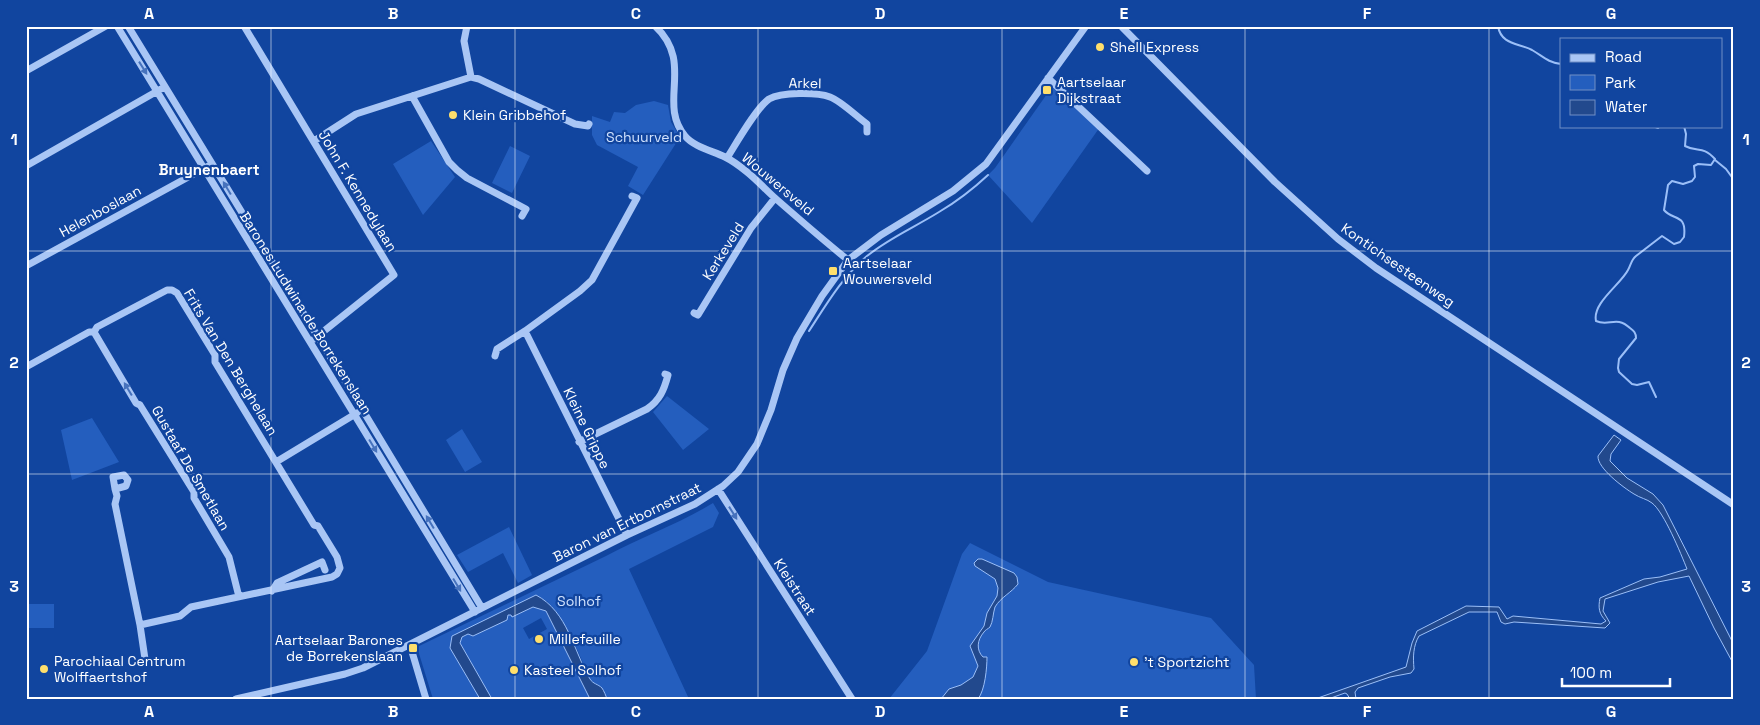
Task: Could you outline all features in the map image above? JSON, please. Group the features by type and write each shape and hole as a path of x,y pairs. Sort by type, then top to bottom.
{"street":[{"path":"26,71 106,26"},
{"name":"Barones Ludwina de Borrekenslaan","path":"117,26 309,344 478,610"},
{"name":"Barones Ludwina de Borrekenslaan","path":"128,26 362,410 478,610"},
{"name":"John F. Kennedylaan","path":"244,26 394,275 309,344"},
{"path":"467,26 464,41 472,77"},
{"name":"Wouwersveld","path":"655,26 667,40 673,53 676,65 674,116 685,136 695,143 727,158 747,172 848,260"},
{"name":"Baron van Ertbornstraat","path":"236,699 345,674 363,668 626,535 695,504 718,489 738,472 757,444 771,410 783,370 797,338 822,296 848,260 881,235 953,192 986,164 1086,26"},
{"name":"Kontichsesteenweg","path":"1122,26 1275,182 1338,239 1376,268 1734,505"},
{"path":"314,141 356,114 472,77 575,124 588,126 589,124"},
{"path":"1048,78 1147,171"},
{"path":"26,166 165,87"},
{"name":"Arkel","path":"727,158 761,106 770,99 783,95 820,94 831,97 867,124 867,132"},
{"path":"412,96 449,162 467,178 526,209 522,216"},
{"name":"Helenboslaan","path":"26,266 212,164"},
{"path":"495,356 497,349 525,331 592,280 637,198 632,196"},
{"name":"Kerkeveld","path":"694,313 698,315 750,228 775,198"},
{"name":"Frits Van Den Berghelaan","path":"26,366 89,332 94,332 97,327 167,290 177,293 215,356 215,362 314,525 318,526 337,558 340,568 337,574 332,577 191,607 178,617 140,625"},
{"name":"Kleine Grippe","path":"525,331 626,535"},
{"name":"Gustaaf De Smetlaan","path":"94,332 136,403 140,406 194,492 194,498 229,557 238,593 241,596"},
{"path":"579,442 656,403 664,391 668,376 665,374"},
{"path":"276,462 362,410"},
{"path":"115,489 117,496 115,504 140,625 145,659"},
{"name":"Kleistraat","path":"718,489 852,699"},
{"name":"Frits Van Den Berghelaan","path":"272,591 277,583 322,562 325,570"},
{"path":"410,645 426,699"}],"green space":[{"path":"1054,84 1100,127 1032,223 988,175 995,168"},
{"name":"Schuurveld","path":"654,101 668,105 671,122 680,137 643,195 628,186 638,167 597,145 592,135 592,116 610,122 614,112 625,113 636,105"},
{"path":"431,141 455,177 423,215 393,164"},
{"path":"510,146 530,156 512,193 492,183"},
{"path":"667,396 709,429 683,450 653,412"},
{"path":"92,418 119,462 72,480 61,430"},
{"path":"462,429 482,462 465,472 446,440"},
{"path":"713,503 719,513 713,527 629,569 689,699 607,699 602,688 591,681 572,638 547,601 452,636 450,648 480,699 433,699 417,647"},
{"path":"509,527 532,575 518,583 503,553 468,572 457,555"},
{"path":"970,543 1048,582 1211,618 1254,665 1256,699 889,699 927,651 962,554"},
{"path":"26,604 54,604 54,628 26,628"},
{"name":"Solhof","path":"533,607 546,611 590,699 492,699 460,643 462,637 468,634 473,636 506,620 508,615 512,617","holes":["541,618 547,629 529,639 523,628"]}],"water":[{"path":"1614,435 1621,440 1611,454 1610,461 1627,478 1653,494 1663,505 1734,645 1734,665 1689,576 1658,582 1605,599 1603,611 1610,623 1605,628 1514,622 1505,624 1501,622 1497,612 1469,612 1419,636 1414,652 1414,669 1411,673 1390,677 1358,688 1355,692 1356,699 1350,699 1345,693 1328,699 1315,699 1406,667 1417,631 1466,606 1499,607 1507,619 1513,616 1601,624 1606,621 1600,611 1600,598 1644,579 1660,577 1687,569 1672,534 1657,508 1618,483 1606,472 1599,461 1598,456"},
{"path":"978,559 1014,573 1018,584 995,607 991,625 982,635 979,642 978,648 981,654 983,657 987,657 984,685 978,699 941,699 949,689 961,685 973,677 978,666 970,646 984,626 987,613 997,596 998,588 995,579 975,566 974,563"},
{"path":"536,595 547,602 563,621 590,679 602,688 607,699 590,699 546,611 533,607 512,617 508,615 507,620 473,636 468,634 462,637 460,643 492,699 480,699 450,648 452,636"}],"waterway":[{"path":"1498,26 1503,37 1507,40 1532,50 1549,61 1560,64"},
{"path":"1656,397 1649,382 1637,385 1632,384 1619,372 1619,359 1636,338 1634,332 1621,322 1605,323 1596,321 1596,314 1598,307 1624,275 1636,256 1662,236 1674,244 1680,242 1684,237 1681,221 1664,210 1668,185 1672,181 1683,184 1692,181 1695,177 1694,166 1698,164 1711,165 1715,159 1707,152 1685,146 1684,128"},
{"path":"1715,160 1726,169 1734,180"},
{"path":"809,331 828,301 858,264 867,256 893,238 952,204 988,175"}],"place":[{"name":"Shell Express","path":"1100,47"},
{"name":"Aartselaar Dijkstraat","path":"1047,90"},
{"name":"Klein Gribbehof","path":"453,115"},
{"name":"Aartselaar Wouwersveld","path":"833,271"},
{"name":"Millefeuille","path":"539,639"},
{"name":"Aartselaar Barones de Borrekenslaan","path":"413,648"},
{"name":"'t Sportzicht","path":"1134,662"},
{"name":"Parochiaal Centrum Wolffaertshof","path":"44,669"},
{"name":"Kasteel Solhof","path":"514,670"}],"district":[{"name":"Bruynenbaert","path":"209,169"}]}
